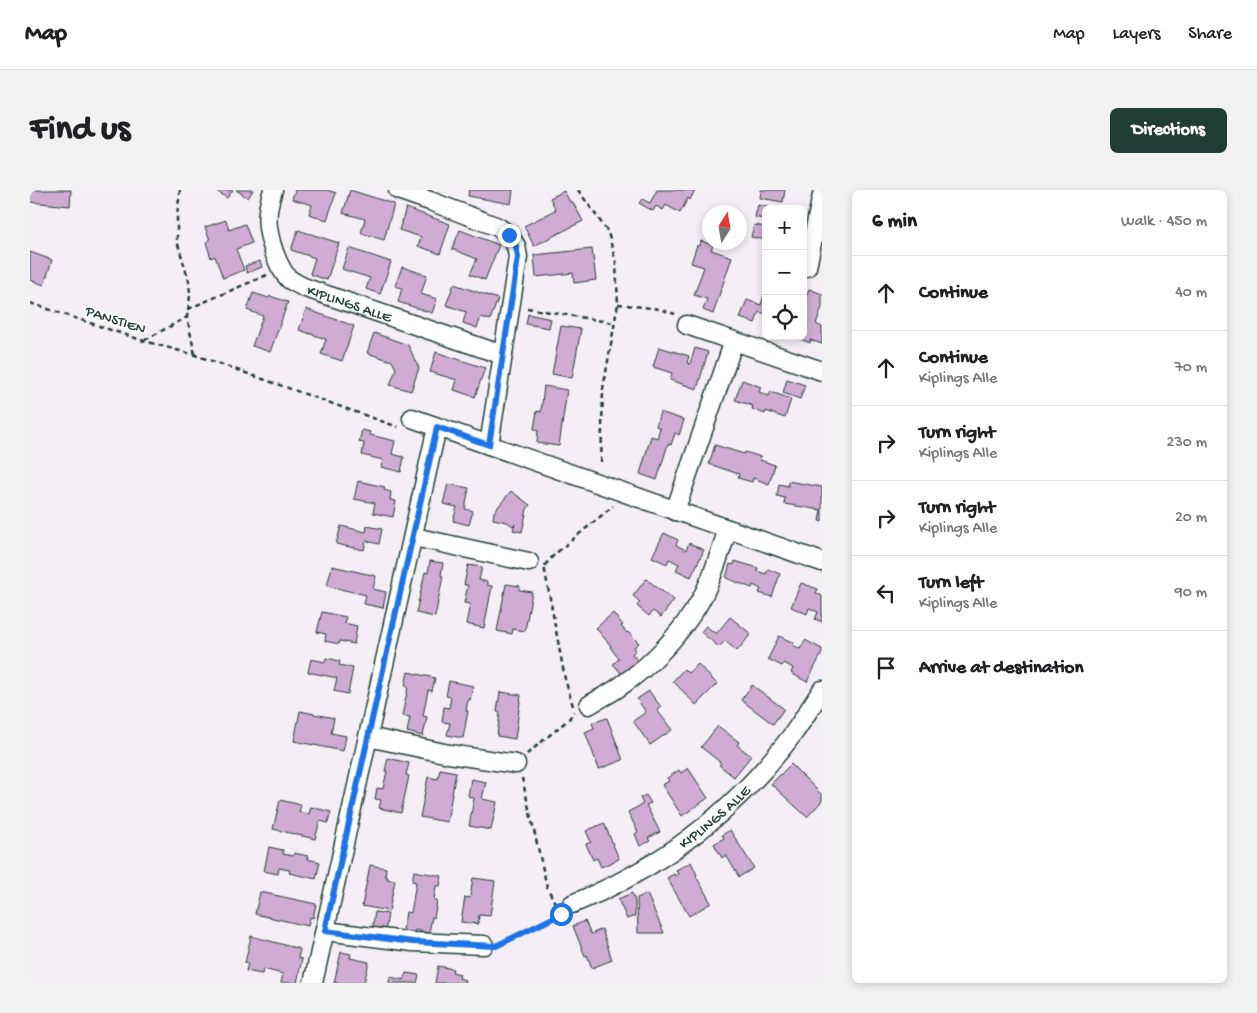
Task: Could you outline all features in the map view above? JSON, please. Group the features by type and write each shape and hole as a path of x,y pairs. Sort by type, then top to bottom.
{"street":[{"path":"273,190 268,203 268,234 280,269"},
{"path":"398,190 498,227 509,235 516,246 518,257 489,445"},
{"path":"808,267 821,202"},
{"name":"KIPLINGS ALLE","path":"280,269 290,280 303,287 503,355"},
{"path":"687,325 822,371"},
{"path":"675,511 734,341"},
{"path":"412,418 822,562"},
{"path":"313,983 437,427"},
{"path":"589,704 621,686 650,662 676,636 697,606 714,568 728,529"},
{"path":"414,537 529,562"},
{"name":"KIPLINGS ALLE","path":"563,908 630,878 676,849 719,814 764,769 793,734 822,690"},
{"path":"368,738 448,754 521,765"},
{"path":"325,931 413,942 484,945"}],"path":[{"path":"144,340 187,317 190,296 178,240 177,216 180,190"},
{"path":"578,190 608,232 616,263 618,304 603,389 602,455 596,482"},
{"path":"188,309 280,269"},
{"name":"PANSTIEN","path":"30,303 195,355 187,317"},
{"path":"618,304 660,309 683,316 687,325"},
{"path":"511,305 614,323"},
{"path":"484,945 496,946 563,908 547,887 522,783 521,765 528,752 569,719 574,710 568,695 544,566 554,554 616,503"}],"building":[{"path":"30,190 71,190 70,206 30,202"},
{"path":"215,190 233,190 227,198"},
{"path":"236,190 253,190 248,198"},
{"path":"295,190 327,190 336,193 327,220 309,214 312,205 292,199"},
{"path":"350,190 394,204 384,240 361,233 365,219 343,213"},
{"path":"469,190 513,190 511,204 468,196"},
{"path":"657,190 695,190 680,213 666,205 663,210 656,206 653,211 639,203 642,199 650,203"},
{"path":"761,190 785,190 783,202 760,198"},
{"path":"564,191 583,221 534,246 524,226 556,210 550,198"},
{"path":"758,205 762,206 762,219 755,217"},
{"path":"406,208 450,224 440,254 418,246 421,237 399,230"},
{"path":"226,220 229,230 245,224 252,243 236,249 244,270 223,278 215,256 211,258 206,242 210,240 205,227"},
{"path":"754,225 762,226 762,239 751,237"},
{"path":"298,230 339,243 327,280 310,274 315,258 291,250"},
{"path":"460,230 499,245 485,280 470,274 477,259 452,249"},
{"path":"701,241 702,250 711,250 732,257 713,314 703,310 707,299 694,295 704,267 691,263 697,245 699,246"},
{"path":"349,248 391,262 380,294 366,289 370,278 342,269"},
{"path":"592,249 596,280 574,283 573,273 536,277 534,255"},
{"path":"30,252 52,260 44,285 30,280"},
{"path":"260,261 262,267 247,273 245,266"},
{"path":"402,267 427,275 421,294 437,299 432,313 398,302 402,288 395,286"},
{"path":"454,284 498,299 490,320 481,317 477,328 463,323 466,312 446,305"},
{"path":"809,289 822,294 822,307 816,324 822,327 822,344 810,340 810,343 802,340 807,340 807,294"},
{"path":"253,293 288,302 270,352 252,346 263,316 247,310"},
{"path":"747,300 761,305 762,302 762,313 759,312 755,323 740,318"},
{"path":"306,309 354,326 342,361 321,354 326,339 299,330"},
{"path":"528,314 551,319 549,328 526,324"},
{"path":"561,326 581,329 572,378 552,374"},
{"path":"374,333 408,345 419,368 411,391 390,385 396,369 392,361 367,353"},
{"path":"659,347 689,356 687,363 690,364 695,348 708,352 697,389 670,380 672,373 653,367"},
{"path":"436,352 485,368 475,397 454,390 457,380 430,372"},
{"path":"787,379 805,385 800,399 783,393"},
{"path":"742,380 761,387 759,392 769,396 771,392 791,399 785,418 766,411 765,414 752,409 753,406 735,400"},
{"path":"544,386 567,390 559,446 537,443 538,430 534,429 537,411 541,412"},
{"path":"660,412 684,420 679,435 675,433 671,445 668,444 657,480 640,474 651,436 657,438 660,428 656,426"},
{"path":"362,430 370,432 370,435 395,441 392,454 404,457 401,472 381,467 383,460 362,455 364,443 359,442"},
{"path":"715,445 761,457 760,460 775,465 769,484 753,478 752,482 738,478 739,474 709,464"},
{"path":"358,481 385,487 384,490 391,492 390,500 396,501 393,517 373,513 375,503 354,499"},
{"path":"788,481 822,487 822,522 819,521 821,510 784,504 785,498 777,496 779,484 788,486"},
{"path":"448,484 469,488 465,509 473,511 469,525 453,521 457,507 443,504"},
{"path":"511,491 530,505 527,509 522,532 513,530 515,524 513,526 507,522 493,519 494,512"},
{"path":"341,526 366,532 367,526 382,529 379,544 366,541 364,550 336,544"},
{"path":"664,533 678,540 676,545 686,550 689,543 704,550 691,577 676,570 679,564 669,559 667,564 652,557"},
{"path":"430,561 443,563 441,576 443,576 435,617 416,613 425,572 428,573"},
{"path":"735,561 758,568 757,571 766,574 768,569 780,574 772,597 759,593 761,589 753,585 752,588 726,578 730,564 734,565"},
{"path":"468,565 482,567 479,580 487,582 487,585 492,586 484,628 466,624 470,604 464,603 468,585 464,585"},
{"path":"332,566 376,576 373,589 386,592 383,608 364,604 366,595 327,586"},
{"path":"646,579 674,600 661,617 653,611 649,616 637,606 640,602 633,596"},
{"path":"801,583 818,589 816,593 822,596 822,622 815,619 818,612 809,608 807,614 791,607"},
{"path":"506,584 520,586 519,590 532,592 525,631 513,629 512,634 497,631"},
{"path":"322,612 346,617 344,623 357,626 354,644 340,641 339,644 325,641 326,634 317,632"},
{"path":"613,613 627,633 639,643 634,647 636,650 632,654 638,661 622,674 613,664 619,659 596,628"},
{"path":"730,617 751,634 737,651 725,641 719,647 701,632 706,626 716,634"},
{"path":"779,636 794,643 793,645 800,649 805,640 822,649 822,653 807,682 791,673 793,668 784,663 782,666 768,659"},
{"path":"326,658 340,661 339,665 353,668 348,694 334,691 337,678 308,672 311,659 325,662"},
{"path":"698,664 717,684 696,705 673,681 684,669 688,673"},
{"path":"408,672 435,678 432,691 428,690 423,716 427,717 423,736 407,732 410,717 402,716 408,687 405,686"},
{"path":"449,681 473,686 470,700 468,700 463,738 447,735 450,723 442,722 444,707 449,708 451,697 446,696"},
{"path":"752,685 784,709 773,724 741,700"},
{"path":"649,691 661,707 657,710 672,730 650,745 633,721 646,712 637,699"},
{"path":"500,692 521,695 515,739 497,736 500,712 497,712"},
{"path":"300,711 334,718 331,733 346,736 343,751 294,741"},
{"path":"607,718 623,760 599,769 585,732 594,728 592,723"},
{"path":"718,726 739,742 737,745 751,756 734,777 719,765 721,763 701,747"},
{"path":"388,758 409,763 406,775 409,776 401,813 379,808 381,800 375,799 377,788 383,789"},
{"path":"791,764 822,795 822,801 807,817 771,784"},
{"path":"688,768 708,798 682,816 662,785 669,781 667,778 679,770 681,773"},
{"path":"440,769 456,772 447,822 420,817 428,777 438,779"},
{"path":"471,779 486,782 482,799 497,802 491,830 469,826 474,798 468,796"},
{"path":"646,795 651,803 646,805 660,832 648,838 650,841 640,846 635,834 638,832 628,812 643,804 640,798"},
{"path":"280,800 301,805 299,812 309,814 311,807 331,812 328,823 320,821 315,839 273,829"},
{"path":"604,823 619,859 601,867 597,858 593,860 586,844 591,842 586,831"},
{"path":"730,830 754,868 739,877 726,855 722,858 714,844 724,838 722,835"},
{"path":"269,847 283,850 283,854 293,856 294,853 308,856 307,859 320,862 316,879 289,873 290,870 279,868 278,874 264,871"},
{"path":"691,862 696,876 711,903 689,916 667,878 678,874 676,870"},
{"path":"370,865 386,868 385,876 388,876 387,879 395,880 389,911 362,906"},
{"path":"414,871 442,876 440,886 436,886 434,900 437,901 429,933 415,930 414,934 402,937 406,912 411,913 416,882 412,881"},
{"path":"473,878 495,881 490,916 479,915 478,924 461,922 465,897 470,898"},
{"path":"260,892 316,904 313,918 310,917 308,926 255,914"},
{"path":"632,893 635,901 635,916 627,919 618,899"},
{"path":"647,894 664,933 638,933 637,898"},
{"path":"375,912 388,914 385,932 372,930"},
{"path":"585,921 591,934 602,929 612,960 592,968 573,926"},
{"path":"251,936 300,949 298,958 302,959 297,983 281,983 283,974 263,969 262,974 246,971 248,963 245,963"},
{"path":"341,952 351,954 350,958 369,962 364,983 334,983"},
{"path":"438,966 453,969 452,972 460,974 459,978 465,980 464,983 435,983"},
{"path":"406,973 419,975 417,983 389,983 390,977 404,980"}],"route":[{"path":"509,235 516,246 518,257 489,445 437,427 325,931 413,942 496,946 561,914"}]}
